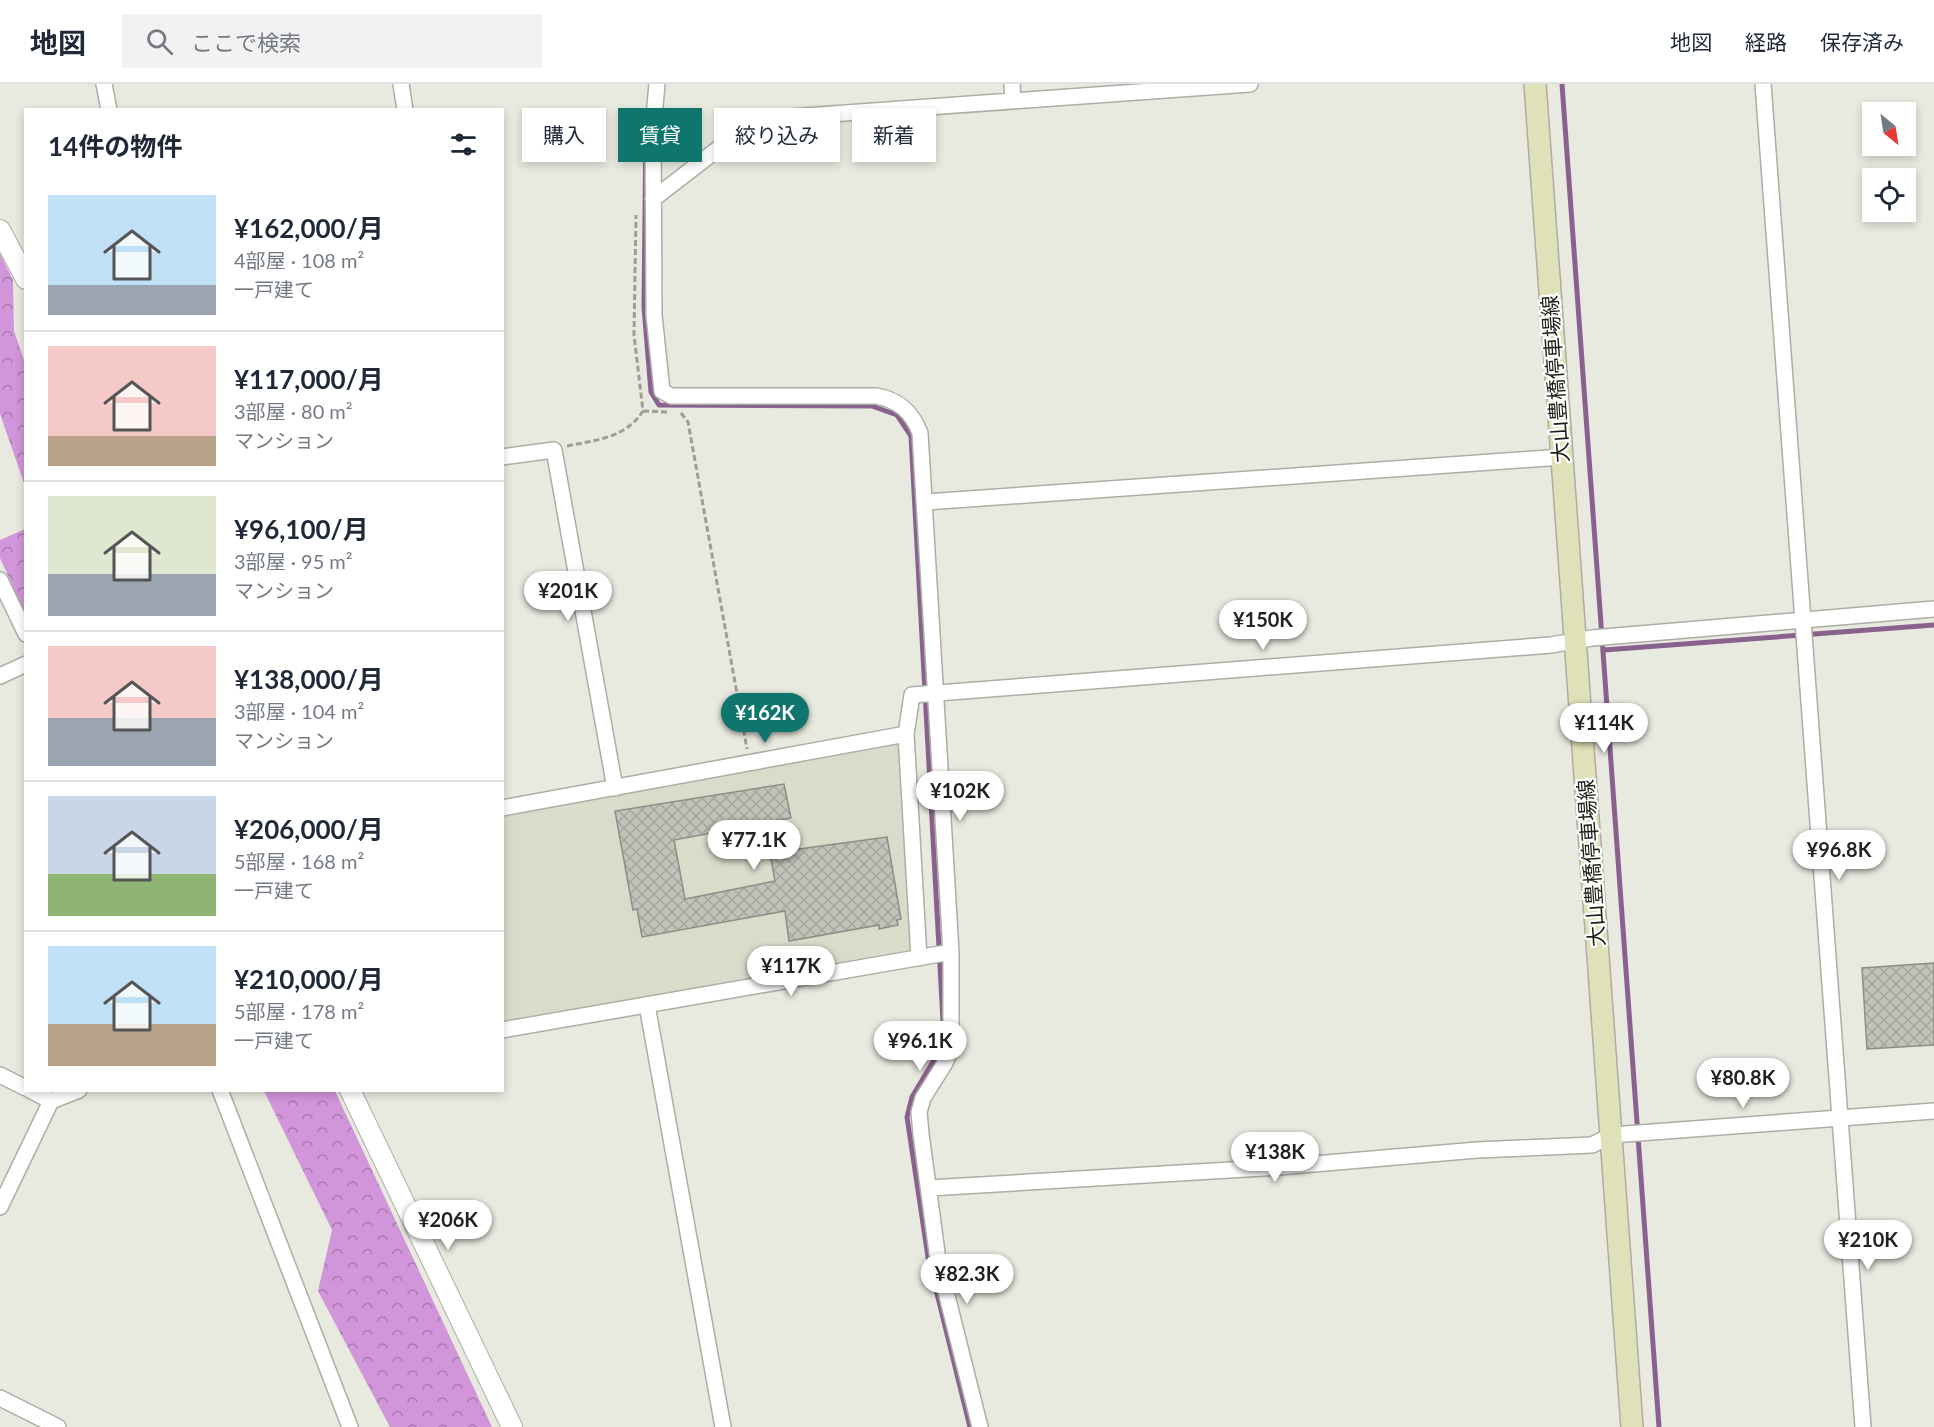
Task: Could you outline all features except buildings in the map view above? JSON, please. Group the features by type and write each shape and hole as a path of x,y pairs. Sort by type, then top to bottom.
{"main road":[{"name":"大山豊橋停車場線","path":"1535,84 1562,457 1584,639 1612,1136 1632,1427"}],"street":[{"path":"104,84 109,108"},
{"path":"401,84 405,108"},
{"path":"657,84 653,128 654,315 662,391 671,396 846,394 888,398 900,404 915,420 920,433 926,502 951,952 951,1048 945,1063 923,1098 919,1112 938,1260 980,1427"},
{"path":"1012,84 1013,101"},
{"path":"653,199 753,122 761,119 1250,84"},
{"path":"1763,84 1801,621 1863,1427"},
{"path":"0,230 24,275"},
{"path":"504,457 554,450 615,788"},
{"path":"926,502 1562,457"},
{"path":"0,580 24,630"},
{"path":"925,957 906,734 912,695 1539,646 1615,636 1934,609"},
{"path":"0,676 24,665"},
{"path":"504,807 906,734"},
{"path":"504,1030 951,952"},
{"path":"646,1005 723,1427"},
{"path":"0,1075 24,1087"},
{"path":"34,1092 51,1101"},
{"path":"0,1207 51,1101 74,1092"},
{"path":"221,1092 350,1427"},
{"path":"351,1092 512,1427"},
{"path":"929,1188 1279,1167 1477,1149 1592,1144 1612,1136 1641,1133 1934,1111"},
{"path":"0,1398 58,1427"}],"path":[{"path":"554,450 622,433 637,421 643,411 634,335 636,213"},
{"path":"643,411 681,413 688,422 749,763"}],"shaded area":[{"path":"898,744 910,950 504,1021 504,815"}],"green space":[{"path":"0,254 13,280 14,331 24,360 24,483 0,414"},
{"path":"24,529 24,611 0,558 0,540"},
{"path":"264,1092 335,1092 492,1427 390,1427 318,1291 332,1230"}],"waterway":[{"path":"1562,84 1659,1427"},
{"path":"646,162 644,307 651,392 659,405 872,406 897,415 911,436 943,1021 937,1055 912,1097 907,1117 928,1257 970,1427"},
{"path":"1604,650 1934,625"}]}
